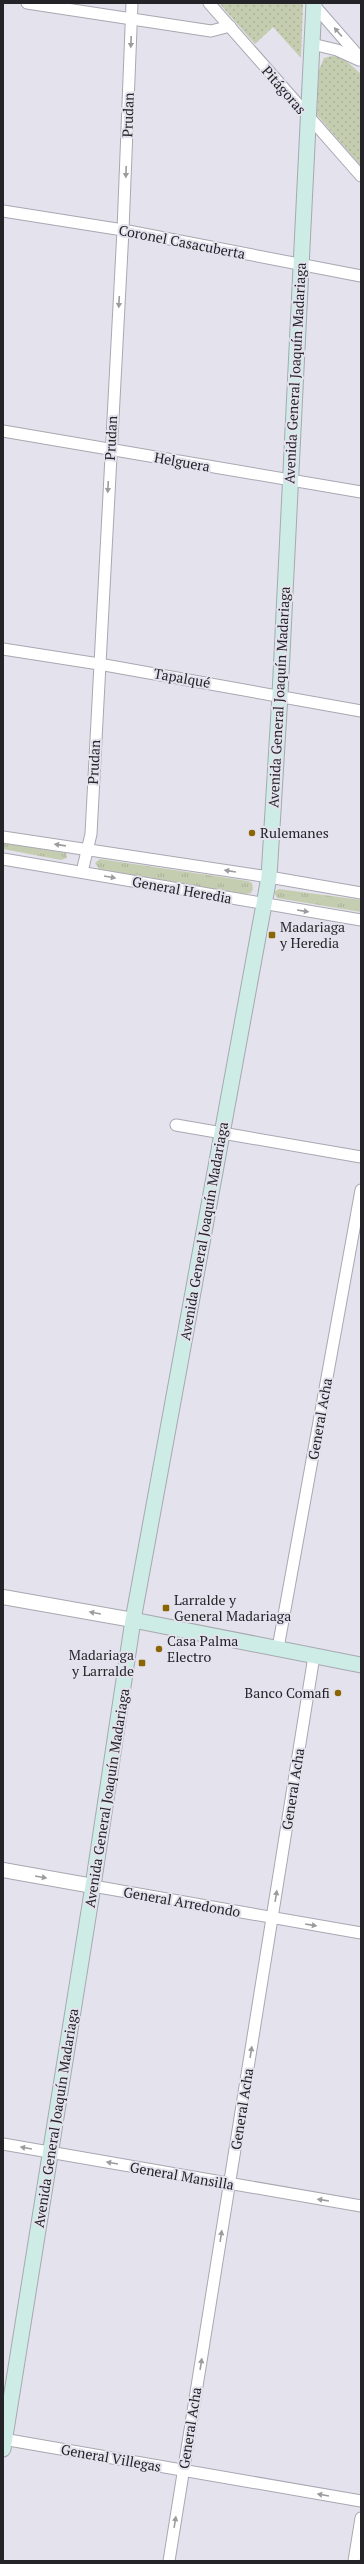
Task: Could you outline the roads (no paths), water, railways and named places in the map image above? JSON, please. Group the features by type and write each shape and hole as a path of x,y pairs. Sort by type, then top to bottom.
{"main road":[{"name":"Avenida General Joaquín Madariaga","path":"4,2442 134,1620 269,876 280,695 314,4"},
{"path":"134,1620 361,1665"}],"street":[{"path":"27,3 211,31 230,26"},
{"name":"Prudan","path":"82,872 91,834 110,450 123,230 132,3"},
{"name":"Pitágoras","path":"209,3 361,176"},
{"path":"314,4 361,60"},
{"path":"312,44 337,50 361,60"},
{"name":"Coronel Casacuberta","path":"3,211 123,230 361,276"},
{"name":"Helguera","path":"3,431 361,492"},
{"name":"Tapalqué","path":"3,649 280,695 361,711"},
{"name":"General Heredia","path":"3,837 269,876 361,893"},
{"name":"General Heredia","path":"3,859 361,920"},
{"path":"176,1125 361,1157"},
{"name":"General Acha","path":"278,1648 361,1190"},
{"path":"3,1597 134,1620"},
{"name":"General Acha","path":"169,2561 314,1656"},
{"name":"General Arredondo","path":"3,1870 272,1919 361,1933"},
{"name":"General Mansilla","path":"3,2144 361,2206"},
{"name":"General Villegas","path":"4,2442 361,2501"},
{"path":"354,2561 361,2518"}],"place":[{"name":"Rulemanes","path":"252,833"},
{"name":"Madariaga y Heredia","path":"272,935"},
{"name":"Larralde y General Madariaga","path":"166,1608"},
{"name":"Casa Palma Electro","path":"159,1649"},
{"name":"Madariaga y Larralde","path":"142,1663"},
{"name":"Banco Comafi","path":"338,1693"}]}
